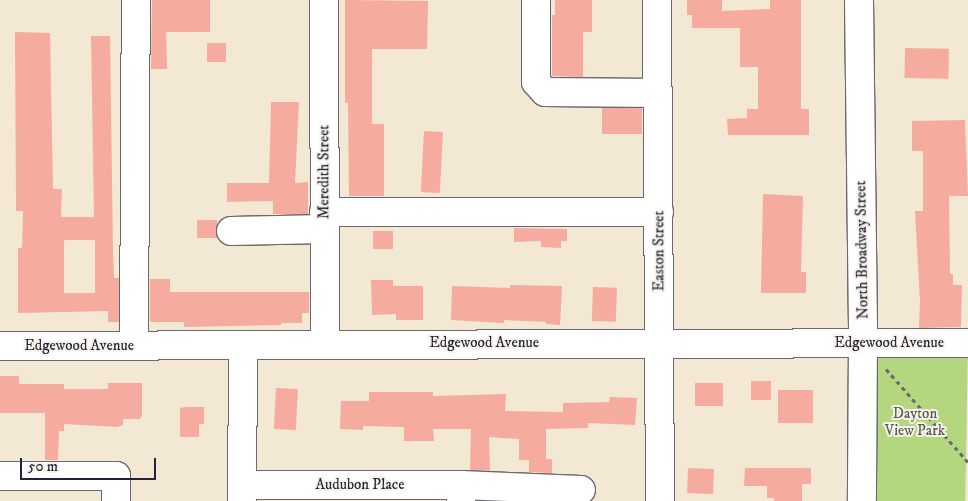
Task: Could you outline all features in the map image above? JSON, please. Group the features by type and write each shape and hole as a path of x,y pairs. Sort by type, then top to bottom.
{"street":[{"path":"134,345 136,0"},
{"name":"Meredith Street","path":"324,0 325,344"},
{"path":"536,0 536,82 545,92 658,93"},
{"name":"Easton Street","path":"657,0 660,501"},
{"name":"North Broadway Street","path":"859,0 863,342 862,501"},
{"path":"232,231 325,220 659,212"},
{"name":"Edgewood Avenue","path":"0,346 658,342 968,343"},
{"path":"242,493 243,345"},
{"path":"0,476 116,476 116,501"},
{"name":"Audubon Place","path":"242,493 461,493 582,490"}],"path":[{"path":"863,342 968,462"}],"green space":[{"name":"Dayton View Park","path":"863,342 968,344 965,501 860,501"}],"building":[{"path":"152,0 210,0 210,32 166,32 167,69 151,69"},
{"path":"345,0 428,1 427,49 372,49 372,124 384,124 384,196 349,196 348,103 345,103"},
{"path":"555,0 592,0 592,32 583,32 583,77 552,76 552,15 555,15"},
{"path":"687,0 722,0 722,11 770,9 770,0 801,0 801,109 809,109 809,135 728,135 727,119 747,118 747,109 758,109 758,67 740,67 740,28 692,28 692,15 687,15"},
{"path":"15,32 50,33 53,189 62,189 61,217 94,217 91,36 110,36 113,252 114,278 119,278 119,322 108,322 108,311 18,313 18,248 22,248 23,211 16,211","holes":["64,240 95,240 95,293 64,293"]},
{"path":"207,43 226,43 226,62 207,62"},
{"path":"905,48 949,49 948,79 904,78"},
{"path":"271,102 299,102 295,183 308,182 308,214 273,214 273,201 227,202 227,183 269,183"},
{"path":"602,108 642,108 642,134 602,134"},
{"path":"965,120 968,196 949,196 950,274 953,274 953,285 962,285 961,327 919,328 920,301 915,211 923,211 923,151 912,151 912,121"},
{"path":"424,131 443,132 440,193 421,192"},
{"path":"763,194 803,196 801,272 806,272 806,293 761,293"},
{"path":"197,220 217,220 217,238 197,238"},
{"path":"514,228 567,229 567,241 561,241 561,248 541,247 541,241 514,242"},
{"path":"373,231 393,231 393,249 373,249"},
{"path":"150,279 170,279 170,292 309,292 309,313 302,313 302,323 281,323 281,325 184,327 184,322 152,322 150,321"},
{"path":"371,280 393,280 393,286 423,286 423,320 396,320 396,314 372,315"},
{"path":"510,285 562,286 560,325 546,324 546,322 504,320 504,323 451,320 452,286 510,288"},
{"path":"593,287 617,288 616,322 592,321"},
{"path":"0,376 19,376 19,384 64,384 64,389 108,389 108,383 142,383 142,415 140,419 123,419 123,425 117,427 64,424 64,431 59,431 58,460 45,460 45,413 0,413"},
{"path":"751,381 771,381 771,400 751,400"},
{"path":"695,383 723,383 723,406 695,406"},
{"path":"276,388 298,389 296,430 274,429"},
{"path":"778,390 813,390 813,423 778,423"},
{"path":"369,392 433,392 433,396 506,394 505,411 563,412 563,403 609,402 610,397 637,398 635,425 588,423 588,428 546,429 546,459 552,459 552,473 529,472 529,460 519,460 519,439 489,437 490,471 470,470 471,429 433,429 434,441 404,441 404,427 363,426 363,430 340,429 341,401 369,401"},
{"path":"204,407 204,424 199,424 199,437 180,437 180,408"},
{"path":"688,468 714,469 713,494 687,493"},
{"path":"745,468 811,468 811,484 802,484 802,501 774,501 774,498 767,498 767,486 744,486"}]}
